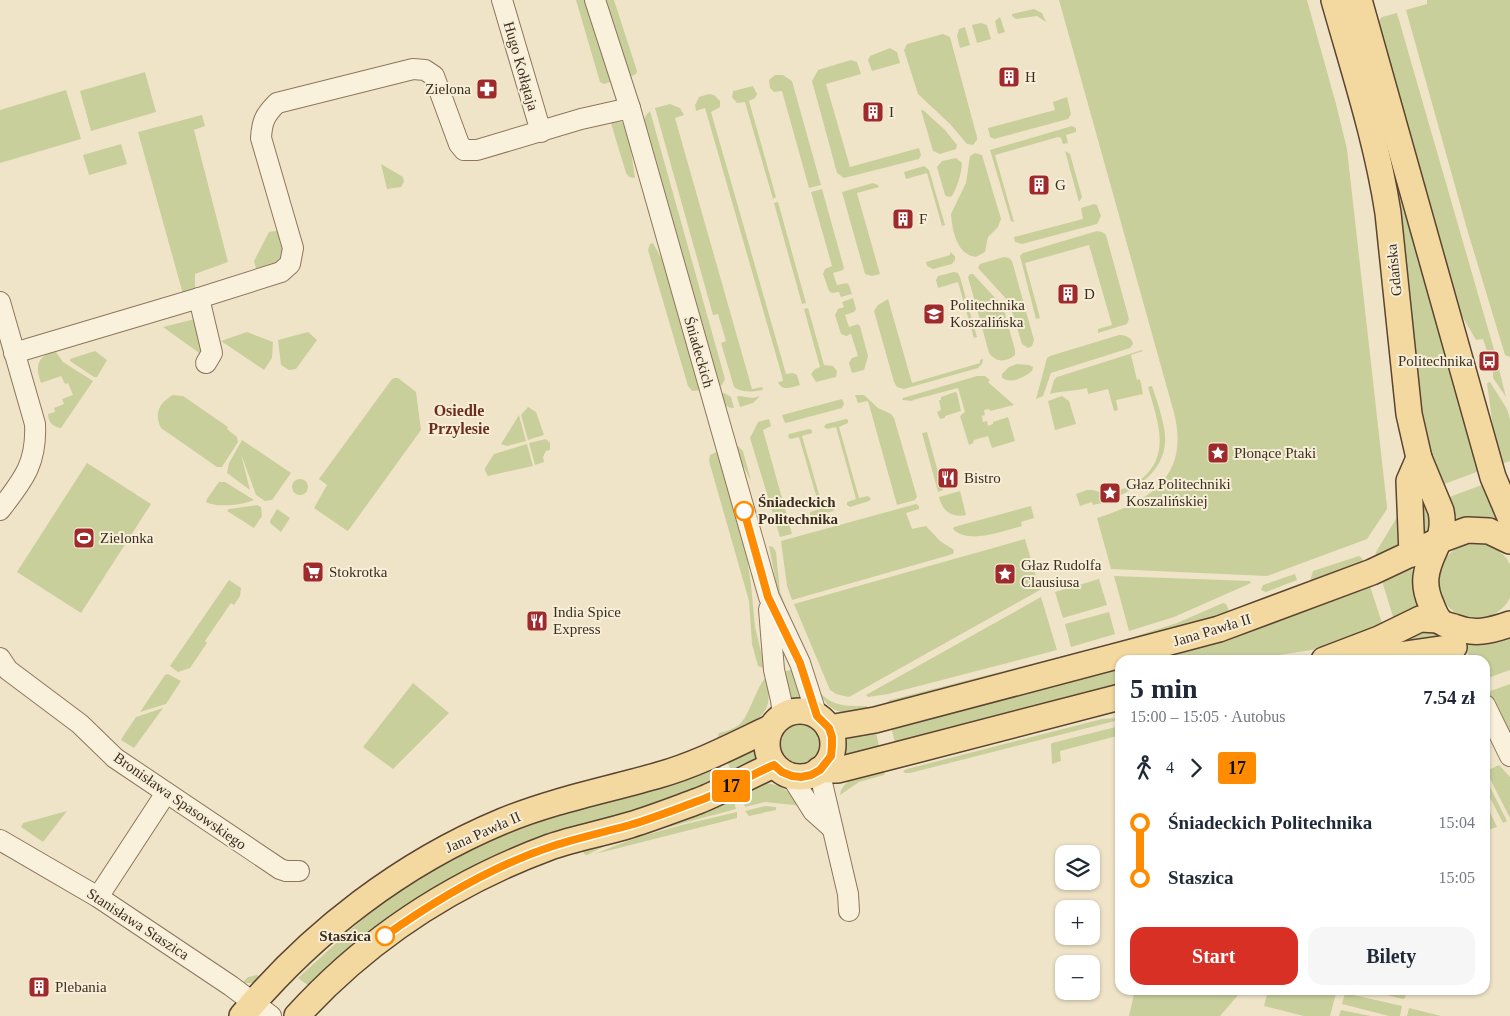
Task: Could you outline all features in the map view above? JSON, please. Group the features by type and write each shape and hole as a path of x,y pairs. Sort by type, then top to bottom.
{"main road":[{"name":"Gdańska","path":"1334,0 1384,181 1409,414 1418,458 1441,511 1443,527 1440,540"},
{"path":"1358,0 1493,477 1510,517"},
{"path":"1412,554 1409,481 1418,458"},
{"name":"Jana Pawła II","path":"1123,655 1219,630 1363,576 1440,540 1467,530 1489,531 1510,541"},
{"path":"1439,620 1428,598 1426,587 1428,566 1440,540"},
{"path":"1337,655 1379,639 1420,619 1439,620 1458,629 1478,633 1510,624"},
{"path":"1442,655 1458,654"},
{"name":"Jana Pawła II","path":"823,722 875,720 1115,657"},
{"path":"820,770 838,770 876,761 1115,698"},
{"path":"791,712 809,712 823,722 832,737 832,746 831,756 820,770 811,775 801,777 783,771 768,754 766,740 776,722 791,712"},
{"name":"Jana Pawła II","path":"255,1011 325,932 375,892 439,852 503,821 558,801 677,769 776,722"},
{"path":"297,1016 341,972 371,946 414,915 485,874 552,846 631,825 783,771"}],"street":[{"name":"Hugo Kołłątaja","path":"502,0 541,132"},
{"name":"Śniadeckich","path":"595,0 630,108 768,597 800,663 823,722"},
{"path":"14,353 281,272 290,264 293,248 261,138 262,124 267,113 277,103 413,68 425,70 434,76 459,144 464,150 477,150 581,119 630,108"},
{"path":"200,298 212,353 206,363"},
{"path":"0,302 35,424 35,450 31,464 0,510"},
{"name":"Śniadeckich","path":"768,597 774,670 781,700 776,722"},
{"path":"1439,620 1458,654"},
{"name":"Bronisława Spasowskiego","path":"0,658 8,670 80,724 115,758 280,869 300,871"},
{"path":"1490,715 1510,756"},
{"path":"820,770 850,910"},
{"path":"783,771 813,811 832,828"},
{"path":"98,897 166,793"},
{"name":"Stanisława Staszica","path":"0,840 98,897 255,1011"}],"green space":[{"path":"576,0 587,0 613,81 604,84 600,82"},
{"path":"603,0 614,0 637,71 636,74 628,78"},
{"path":"1059,0 1307,0 1347,149 1387,506 1387,509 1367,539 1267,576 1111,569 1097,518 1134,503 1149,494 1161,483 1171,469 1176,454 1177,435 1174,413"},
{"path":"1427,0 1510,0 1510,357 1505,355 1467,229 1406,10 1427,4"},
{"path":"1034,9 1042,13 1046,22 1037,16 1016,19 1012,16 1012,14"},
{"path":"1397,13 1497,360 1491,363 1483,339 1476,340 1450,295 1377,23 1382,17"},
{"path":"1000,17 1005,32 998,34 995,21"},
{"path":"981,23 987,25 991,39 977,43 972,25"},
{"path":"965,27 970,45 960,48 957,36 959,29"},
{"path":"943,34 950,37 977,137 973,145 967,144 950,124 918,94 904,50 907,44"},
{"path":"890,48 897,52 900,63 872,71 868,60 870,56"},
{"path":"851,60 857,62 861,74 826,84 850,167 919,148 921,155 919,159 844,178 837,173 812,81 818,70"},
{"path":"145,72 156,112 91,131 80,91"},
{"path":"775,75 783,75 792,81 821,185 809,188 782,91 774,92 770,88 769,80"},
{"path":"753,86 757,94 755,98 749,101 776,197 773,199 745,102 737,103 732,97 733,91"},
{"path":"66,90 81,139 0,163 0,110"},
{"path":"709,94 714,95 720,101 720,107 711,112 786,374 793,373 797,375 800,385 791,388 782,387 778,382 783,381 782,376 705,108 696,111 695,105 699,97"},
{"path":"1067,97 1071,114 1068,119 994,139 990,137 988,128 1055,110 1053,102"},
{"path":"670,104 680,108 684,115 675,118 752,389 762,387 763,390 748,392 734,387 721,343 726,341 718,314 713,315 655,108"},
{"path":"921,110 945,130 957,145 956,149 940,154 933,151"},
{"path":"650,111 725,379 722,385 717,387 643,123"},
{"path":"202,115 205,126 194,130 228,262 195,274 195,291 183,294 138,132"},
{"path":"610,120 622,122 628,131 635,178 629,177 626,173"},
{"path":"1072,126 1076,128 1076,132 1066,135 1068,143 1063,144 1061,138 1058,137 995,155 1014,222 1011,221 990,150"},
{"path":"1389,140 1482,470 1439,486 1425,445 1389,164"},
{"path":"121,144 127,164 89,175 83,155"},
{"path":"1065,151 1070,154 1082,197 1079,202"},
{"path":"975,153 982,155 1001,219 998,227 988,237 985,252 976,257 964,252 960,247 954,234 951,214 966,183 970,156"},
{"path":"956,158 962,163 961,172 952,196 948,197 945,195 937,167 942,161"},
{"path":"381,164 403,177 404,182 401,187 387,189"},
{"path":"924,166 929,170 945,225 942,226 927,173 906,179 904,172"},
{"path":"873,183 879,187 857,193 880,274 872,276 865,274 842,192"},
{"path":"822,189 844,268 833,273 837,285 847,283 852,294 841,297 839,292 832,293 829,291 823,274 825,269 832,266 811,192"},
{"path":"778,202 806,303 802,304 774,203"},
{"path":"1094,204 1097,205 1101,216 1097,224 1022,244 1015,242 1014,237 1083,219 1081,208"},
{"path":"281,230 283,253 281,258 274,265 257,272 254,261 269,232"},
{"path":"1097,231 1106,235 1129,319 1127,324 1098,333 1098,329 1112,325 1089,245 1025,263 1040,318 1036,319 1020,256 1023,253"},
{"path":"653,243 668,271 702,390 692,391 688,386 648,250 650,244"},
{"path":"950,252 955,256 952,264 933,269 927,266 926,262 950,255"},
{"path":"1004,257 1012,261 1034,340 1032,346 1028,348 1022,344 1009,302 978,268 980,264"},
{"path":"954,272 958,273 960,277 977,337 974,338 958,282 938,288 936,280 938,276"},
{"path":"970,274 973,274 1004,310 1015,350 1015,355 1009,359 998,360 989,353 968,277"},
{"path":"853,298 856,309 854,312 845,315 849,327 858,324 860,326 868,356 864,370 852,373 849,363 852,358 858,356 851,334 846,336 841,334 835,315 838,309 844,307 842,302"},
{"path":"888,299 912,383 980,363 980,360 983,359 982,364 978,368 904,389 897,387 874,311 878,305"},
{"path":"808,308 824,365 833,366 837,371 836,377 816,382 811,374 820,367 804,309"},
{"path":"195,319 202,355 163,327"},
{"path":"247,332 273,342 272,358 264,370 221,341"},
{"path":"308,332 317,340 296,369 289,370 281,365 278,340"},
{"path":"1119,335 1130,338 1133,344 1130,348 1051,373 1043,396 1036,399 1047,358"},
{"path":"1142,350 1131,355 1137,380 1140,379 1143,394 1116,400 1118,410 1114,411 1108,389 1088,394 1087,388 1050,394 1054,380 1057,377"},
{"path":"95,351 107,360 97,377 94,377 70,361 70,359"},
{"path":"56,352 63,362 93,381 61,428 51,424 48,414 55,412 54,408 64,404 62,399 73,395 68,383 65,384 61,376 41,383 38,371 41,359 50,353"},
{"path":"1017,364 1029,365 1033,367 1032,371 1017,379 1006,380 1002,378 1002,374 1009,367"},
{"path":"1499,369 1506,397 1493,378 1493,371"},
{"path":"977,376 985,376 990,380 988,382 1014,405 990,411 989,409 984,410 983,422 987,421 988,426 993,424 993,422 1008,417 1015,441 992,448 988,436 974,440 969,445 960,416 965,412 958,388 912,401 902,400 903,398"},
{"path":"398,378 416,392 421,430 348,531 314,508 327,485 319,479 392,379"},
{"path":"1490,382 1507,409 1510,419 1510,461 1498,465 1487,383"},
{"path":"1152,386 1165,434 1165,447 1162,458 1149,476 1131,490 1110,500 1109,491 1125,488 1139,481 1150,471 1156,460 1160,437 1148,387"},
{"path":"724,393 731,397 734,408 726,406 723,402 719,394"},
{"path":"957,393 961,411 940,419 937,412 941,410 939,400 941,400 941,397"},
{"path":"173,395 183,396 228,427 227,429 237,437 238,442 222,467 217,467 161,428 158,418 159,409 164,401"},
{"path":"855,395 864,395 878,408 891,414 894,418 917,497 915,500 897,505 868,401 858,403"},
{"path":"760,396 753,403 740,407 737,397 753,398"},
{"path":"1062,396 1069,401 1076,424 1055,430 1048,401"},
{"path":"842,399 844,404 842,408 786,423 782,415"},
{"path":"528,407 536,412 544,435 528,440 521,415"},
{"path":"519,415 526,441 507,446 501,444"},
{"path":"769,419 771,426 763,430 792,534 780,537 750,438 758,422"},
{"path":"846,419 848,423 839,427 859,498 868,496 871,499 850,507 847,505 847,502 856,499 836,427 827,429 824,427 826,424"},
{"path":"812,430 812,433 802,436 823,508 831,506 834,508 833,511 813,517 810,515 810,512 820,509 799,437 791,439 788,437 789,434"},
{"path":"927,432 943,490 938,492 922,433"},
{"path":"546,439 550,443 550,450 546,451 543,457 544,462 535,465 529,443"},
{"path":"242,440 291,473 272,500 265,501 256,495 241,454 250,490 227,473 229,463"},
{"path":"527,444 533,466 488,476 485,468 494,454"},
{"path":"738,446 743,451 751,481 735,450 734,447"},
{"path":"719,451 744,539 755,627 765,668 758,666 752,644 749,601 709,461 710,455"},
{"name":"Zielonka","path":"87,463 151,504 81,613 17,572"},
{"path":"297,479 303,479 308,484 306,493 297,495 292,490 292,484"},
{"path":"219,482 225,482 254,500 230,505 216,505 206,502"},
{"path":"1487,483 1502,523 1454,523 1444,499"},
{"path":"1087,490 1103,493 1102,503 1093,505 1092,502 1080,506 1076,494"},
{"path":"960,491 966,515 961,516 945,510 939,497"},
{"path":"916,504 919,506 919,509 906,513 912,529 926,526 940,541 954,550 953,554 792,600 787,586 781,541"},
{"path":"257,505 261,507 262,516 254,528 227,511 229,509"},
{"path":"1427,505 1430,517 1429,534 1420,538 1416,508"},
{"path":"1031,506 1034,518 1021,522 1022,526 976,536 959,534 953,529 954,527"},
{"path":"277,509 290,518 281,532 270,523"},
{"path":"1399,514 1399,542 1396,546 1375,557 1376,552"},
{"path":"1025,539 1040,590 849,697 836,694 830,690 794,604"},
{"path":"1476,543 1490,546 1503,554 1511,567 1511,595 1503,608 1490,616 1476,619 1462,616 1449,608 1441,595 1438,581 1441,567 1449,554 1462,546"},
{"path":"769,546 773,547 776,552 780,592 805,657 778,593"},
{"path":"1359,556 1362,558 1364,567 1354,572 1310,581 1313,571"},
{"path":"1409,568 1416,572 1421,607 1395,623 1381,578"},
{"path":"1295,574 1297,580 1266,592 1261,590 1263,585"},
{"path":"1114,576 1250,581 1251,583 1174,617 1129,631"},
{"path":"1099,579 1107,605 1063,618 1055,592"},
{"path":"229,580 241,588 240,596 234,605 231,603 205,641 207,643 190,668 178,672 170,666"},
{"path":"1369,583 1384,629 1332,647 1278,655 1149,655"},
{"path":"1041,597 1057,650 888,694 868,697 866,695"},
{"path":"1223,603 1226,604 1229,611 1180,630 1125,646 1108,645 1177,623"},
{"path":"1109,612 1115,634 1071,647 1065,624"},
{"path":"1425,631 1435,633 1438,640 1404,648 1401,639"},
{"path":"1510,635 1510,670 1490,677 1490,655 1468,655 1463,644 1464,642"},
{"path":"1082,651 1068,661 885,704 890,700"},
{"path":"1115,665 1115,690 896,747 890,723"},
{"path":"797,668 801,699 791,700 783,672"},
{"path":"168,674 181,681 166,704 140,712 165,675"},
{"path":"768,676 768,705 766,710 747,727 718,742 719,733 736,727 741,723 761,684"},
{"path":"413,683 449,713 393,769 363,747"},
{"path":"1510,684 1510,737 1490,696 1490,691"},
{"path":"819,691 834,703 867,706 869,713 848,714 833,709 817,693"},
{"path":"163,708 134,748 121,740 136,717"},
{"path":"1115,718 1115,721 910,773 903,771 907,769 1102,719"},
{"path":"805,724 813,727 819,733 822,745 819,757 813,763 797,766 789,763 783,757 780,741 783,733 789,727"},
{"path":"1115,727 1115,737 1060,751 1061,761 1052,764 1052,743"},
{"path":"875,728 880,751 838,759 840,738 850,737"},
{"path":"763,739 765,759 733,775 725,757"},
{"path":"718,761 726,779 704,790 578,830 312,988 298,978 378,905 483,838"},
{"path":"1499,765 1510,777 1510,818 1490,779 1490,769"},
{"path":"885,771 884,775 859,782 840,795 842,788 851,780"},
{"path":"762,783 769,783 780,787 803,806 765,802 745,807 741,792"},
{"path":"1490,787 1507,821 1503,823 1490,798"},
{"path":"732,794 736,809 613,842 587,855 584,854 583,851 612,838"},
{"path":"765,806 776,807 776,810 749,816 745,811"},
{"path":"67,811 43,842 21,827 23,823"},
{"path":"737,812 737,818 595,854 647,835"},
{"path":"1490,812 1497,827 1490,829"},
{"path":"257,975 264,979 256,983 242,983 248,977"},
{"path":"1134,995 1238,995 1220,1016 1129,1016"},
{"path":"1267,995 1336,995 1330,1016 1304,1016 1264,1006"},
{"path":"1344,995 1354,995 1402,1006 1400,1016 1389,1016 1342,1004"},
{"path":"1387,995 1406,995 1403,999"},
{"path":"1409,1008 1441,1016 1407,1016"},
{"path":"1341,1010 1371,1016 1339,1016"}],"bus line":[{"name":"17","path":"385,936 447,894 485,874 552,846 631,825 701,800 774,765 782,772 801,777 811,775 826,764 831,756 832,737 829,728 817,716 800,663 768,597 744,511"}],"place":[{"name":"H","path":"1009,77"},
{"name":"Zielona","path":"487,89"},
{"name":"I","path":"873,112"},
{"name":"G","path":"1039,185"},
{"name":"F","path":"903,219"},
{"name":"D","path":"1068,294"},
{"name":"Politechnika Koszalińska","path":"934,314"},
{"name":"Politechnika","path":"1489,361"},
{"name":"Płonące Ptaki","path":"1218,453"},
{"name":"Bistro","path":"948,478"},
{"name":"Głaz Politechniki Koszalińskiej","path":"1110,493"},
{"name":"Śniadeckich Politechnika","path":"744,511"},
{"name":"Zielonka","path":"84,538"},
{"name":"Stokrotka","path":"313,572"},
{"name":"Głaz Rudolfa Clausiusa","path":"1005,574"},
{"name":"India Spice Express","path":"537,621"},
{"name":"Staszica","path":"385,936"},
{"name":"Plebania","path":"39,987"}],"district":[{"name":"Osiedle Przylesie","path":"459,419"}]}
